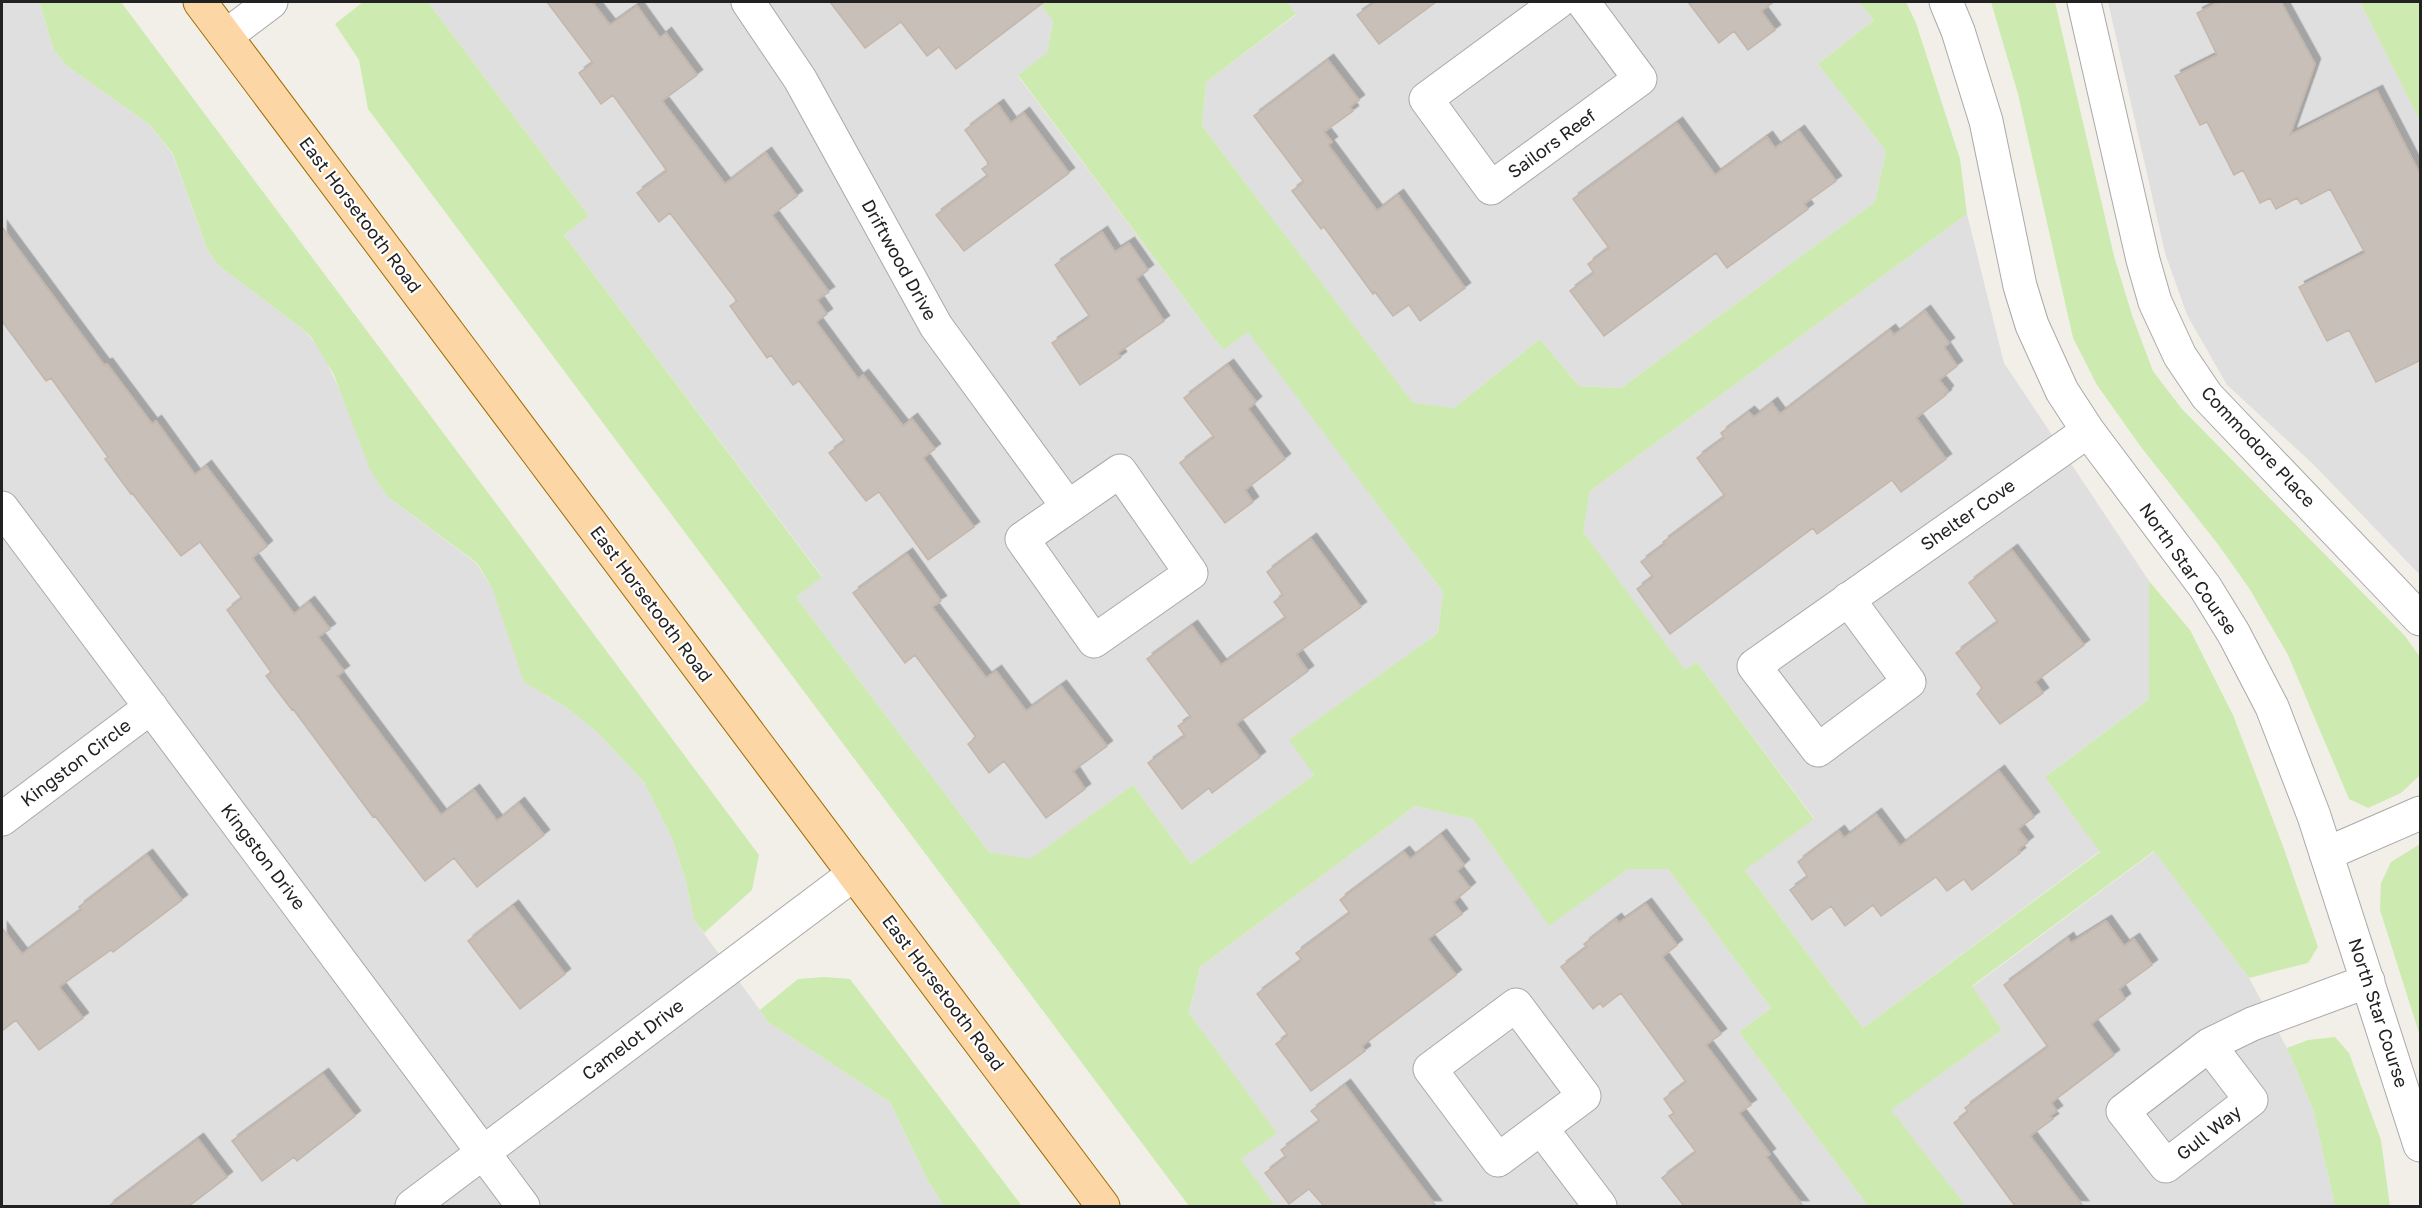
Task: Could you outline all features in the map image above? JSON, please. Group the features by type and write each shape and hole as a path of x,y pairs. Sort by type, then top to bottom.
{"main road":[{"name":"East Horsetooth Road","path":"200,2 1102,1206"}],"street":[{"path":"226,36 271,2"},
{"name":"Driftwood Drive","path":"748,2 800,79 936,326 1068,507"},
{"name":"Sailors Reef","path":"1558,2 1426,99 1491,188 1640,79 1583,2"},
{"name":"North Star Course","path":"1946,2 1958,31 1986,121 2020,286 2032,325 2062,391 2088,430 2205,587 2234,634 2272,707 2314,816 2421,1145"},
{"name":"Commodore Place","path":"2084,2 2143,260 2155,302 2180,356 2207,396 2421,619"},
{"name":"Shelter Cove","path":"1848,599 1909,682 1818,750 1754,666 1848,599 2088,430"},
{"path":"1120,471 1191,573 1094,641 1022,539 1068,507 1120,471"},
{"name":"Kingston Drive","path":"2,508 523,1206"},
{"name":"Kingston Circle","path":"2,819 151,707"},
{"path":"2326,854 2421,813"},
{"name":"Camelot Drive","path":"412,1206 854,874"},
{"path":"2209,1045 2252,1024 2368,981"},
{"path":"1516,1005 1584,1096 1541,1128 1498,1160 1430,1069 1516,1005"},
{"path":"1541,1128 1600,1206"}],"shaded area":[{"path":"2,2 39,2 54,50 67,66 150,125 173,155 207,249 218,265 300,327 324,356 388,497 476,563 492,588 545,695 567,708 598,733 644,782 672,838 686,881 694,920 768,1022 890,1102 928,1181 944,1206 2,1206"},
{"path":"428,2 1039,2 1053,20 1047,54 1018,76 1223,350 1248,331 1443,592 1438,633 1290,740 1314,775 1191,864 1133,785 1030,860 989,852 796,597 822,576 564,235 589,216"},
{"path":"1287,2 1859,2 1874,20 1818,64 1886,151 1875,202 1621,388 1579,386 1540,339 1454,408 1413,404 1202,126 1206,82 1296,15"},
{"path":"2108,2 2360,2 2420,121 2420,575 2313,464 2227,385 2187,315 2165,253"},
{"path":"1967,214 2004,363 2149,581 2149,699 2045,777 2100,851 1863,1028 1745,870 1814,818 1697,662 1685,671 1582,532 1590,491"},
{"path":"1415,806 1473,819 1549,925 1628,869 1668,869 1771,1008 1739,1032 1868,1206 1275,1206 1240,1159 1276,1133 1189,1013 1200,967"},
{"path":"2155,851 2249,978 2287,1048 2313,1109 2335,1206 1966,1206 1890,1110 2002,1030 1972,987"}],"green space":[{"path":"39,2 121,2 759,855 752,890 704,933 694,920 686,881 672,838 644,782 598,733 567,708 524,682 492,588 477,563 388,497 371,472 333,373 311,337 218,265 207,249 173,154 150,125 67,66 54,50"},
{"path":"363,2 428,2 589,216 564,235 822,577 796,597 989,852 1030,859 1133,785 1191,864 1314,775 1289,740 1438,633 1443,592 1248,332 1223,350 1018,75 1047,53 1053,21 1039,2 1287,2 1296,14 1206,82 1202,126 1413,403 1454,408 1540,339 1579,386 1621,388 1875,202 1886,151 1818,64 1874,20 1859,2 1906,2 1916,23 1960,159 1967,214 1590,491 1583,532 1685,670 1697,662 1814,819 1745,870 1863,1028 2100,852 2045,777 2149,699 2149,581 2190,630 2233,715 2283,846 2318,947 2308,963 2249,978 2154,851 1972,986 2002,1030 1891,1110 1966,1206 1868,1206 1739,1032 1771,1008 1668,869 1628,869 1549,926 1473,819 1415,806 1200,967 1189,1013 1277,1133 1241,1159 1275,1206 1189,1206 368,109 359,60 335,24"},
{"path":"1991,2 2055,2 2114,256 2133,318 2153,371 2182,409 2405,636 2420,657 2420,775 2401,793 2368,808 2349,799 2288,655 2249,588 2217,543 2141,447 2097,385 2073,338 2018,94"},
{"path":"2360,2 2420,2 2420,121"},
{"path":"2420,844 2420,1036 2380,910 2381,883 2391,862"},
{"path":"825,977 850,979 1022,1206 944,1206 928,1181 890,1102 768,1022 760,1010 798,979"},
{"path":"2335,1037 2349,1053 2381,1140 2390,1206 2335,1206 2313,1109 2287,1048 2308,1040"}],"building":[{"path":"547,2 592,2 610,25 637,6 660,38 666,33 697,75 662,101 725,184 766,153 797,196 772,215 829,292 817,300 827,314 816,322 858,379 863,375 903,426 912,419 935,449 923,458 974,527 928,560 879,492 866,501 829,453 845,441 799,381 793,385 771,355 767,358 730,306 737,301 670,213 659,222 637,193 667,171 613,95 601,104 579,73 593,63"},
{"path":"830,2 1044,2 956,69 939,47 927,56 901,22 865,48"},
{"path":"1376,2 1436,2 1379,44 1357,15"},
{"path":"1688,2 1774,2 1761,11 1775,30 1748,50 1734,31 1719,43"},
{"path":"2219,2 2281,2 2315,64 2290,135 2377,91 2421,176 2421,360 2376,382 2349,330 2327,341 2299,287 2365,253 2330,189 2301,204 2297,198 2276,209 2270,198 2260,203 2243,170 2234,175 2207,122 2200,125 2175,76 2217,55 2197,13"},
{"path":"1328,60 1359,100 1350,107 1353,111 1324,132 1332,142 1328,145 1377,211 1398,195 1465,288 1420,321 1409,305 1393,316 1375,292 1373,294 1324,227 1321,229 1292,191 1304,182 1254,116"},
{"path":"998,105 1011,123 1024,113 1069,173 964,251 936,215 988,176 982,169 989,164 965,130"},
{"path":"1677,123 1715,175 1767,137 1775,148 1799,131 1836,181 1804,204 1808,209 1727,268 1716,253 1604,336 1570,291 1594,273 1588,264 1609,248 1573,199"},
{"path":"2,227 104,365 107,364 152,424 156,421 195,475 206,466 267,546 252,558 294,614 309,602 330,629 318,637 344,671 337,676 441,815 474,790 497,821 519,803 544,835 477,887 454,858 425,881 375,816 373,817 266,676 271,672 227,610 242,598 200,542 181,556 105,459 108,457 51,378 46,381 2,321"},
{"path":"1102,232 1115,252 1129,243 1148,270 1136,279 1164,321 1118,353 1121,357 1080,385 1052,343 1090,317 1055,265"},
{"path":"1925,311 1949,343 1944,347 1957,366 1939,380 1948,391 1946,395 1916,418 1946,459 1901,492 1892,480 1817,534 1813,528 1670,634 1637,589 1653,577 1641,562 1665,544 1663,542 1725,496 1697,458 1724,438 1721,433 1749,412 1754,417 1772,403 1780,414 1890,330 1894,335"},
{"path":"1228,365 1256,402 1248,409 1285,459 1245,490 1253,502 1225,523 1180,463 1214,437 1184,398"},
{"path":"1311,539 1361,607 1296,654 1308,671 1236,724 1260,757 1212,793 1209,788 1182,809 1148,763 1185,736 1178,726 1191,717 1147,659 1192,626 1221,665 1286,618 1274,602 1283,595 1267,572"},
{"path":"2012,550 2084,645 2035,682 2043,693 2000,724 1977,694 1982,688 1956,653 1998,622 1969,583"},
{"path":"907,554 941,601 932,607 986,678 996,671 1026,711 1061,686 1107,746 1073,771 1085,789 1046,818 1004,761 989,773 968,744 976,737 915,655 905,663 853,593"},
{"path":"1999,771 2034,817 2018,829 2028,842 2018,850 2020,853 1972,890 1964,879 1947,891 1936,877 1881,916 1873,905 1845,926 1831,906 1812,920 1790,890 1808,877 1798,862 1839,831 1844,838 1876,814 1900,846"},
{"path":"1441,835 1464,865 1457,871 1470,888 1453,902 1462,914 1428,939 1456,975 1362,1046 1365,1051 1311,1091 1276,1044 1288,1035 1257,994 1302,960 1296,953 1350,913 1340,900 1404,852 1410,859"},
{"path":"147,855 182,900 113,952 111,950 59,987 83,1018 39,1050 16,1020 2,1031 2,928 22,954 81,910 79,907"},
{"path":"1646,904 1677,945 1662,957 1721,1034 1706,1045 1751,1105 1739,1113 1770,1154 1766,1157 1803,1206 1684,1206 1662,1178 1696,1152 1669,1116 1674,1113 1664,1099 1686,1082 1621,993 1603,1007 1600,1003 1593,1009 1561,967 1587,947 1584,944 1616,919 1619,923"},
{"path":"513,906 565,974 520,1009 468,941"},
{"path":"2106,921 2124,946 2134,939 2152,965 2119,989 2125,999 2091,1024 2114,1055 2051,1103 2057,1111 2050,1116 2053,1119 2030,1136 2083,1206 2015,1206 1954,1123 1968,1112 1965,1108 2048,1047 2004,985 2068,938 2071,943"},
{"path":"323,1074 355,1116 297,1161 294,1157 262,1181 232,1141"},
{"path":"1345,1085 1436,1206 1324,1206 1309,1189 1289,1204 1265,1173 1286,1157 1281,1150 1320,1121 1311,1111"},
{"path":"198,1139 227,1177 189,1206 109,1206"}]}
